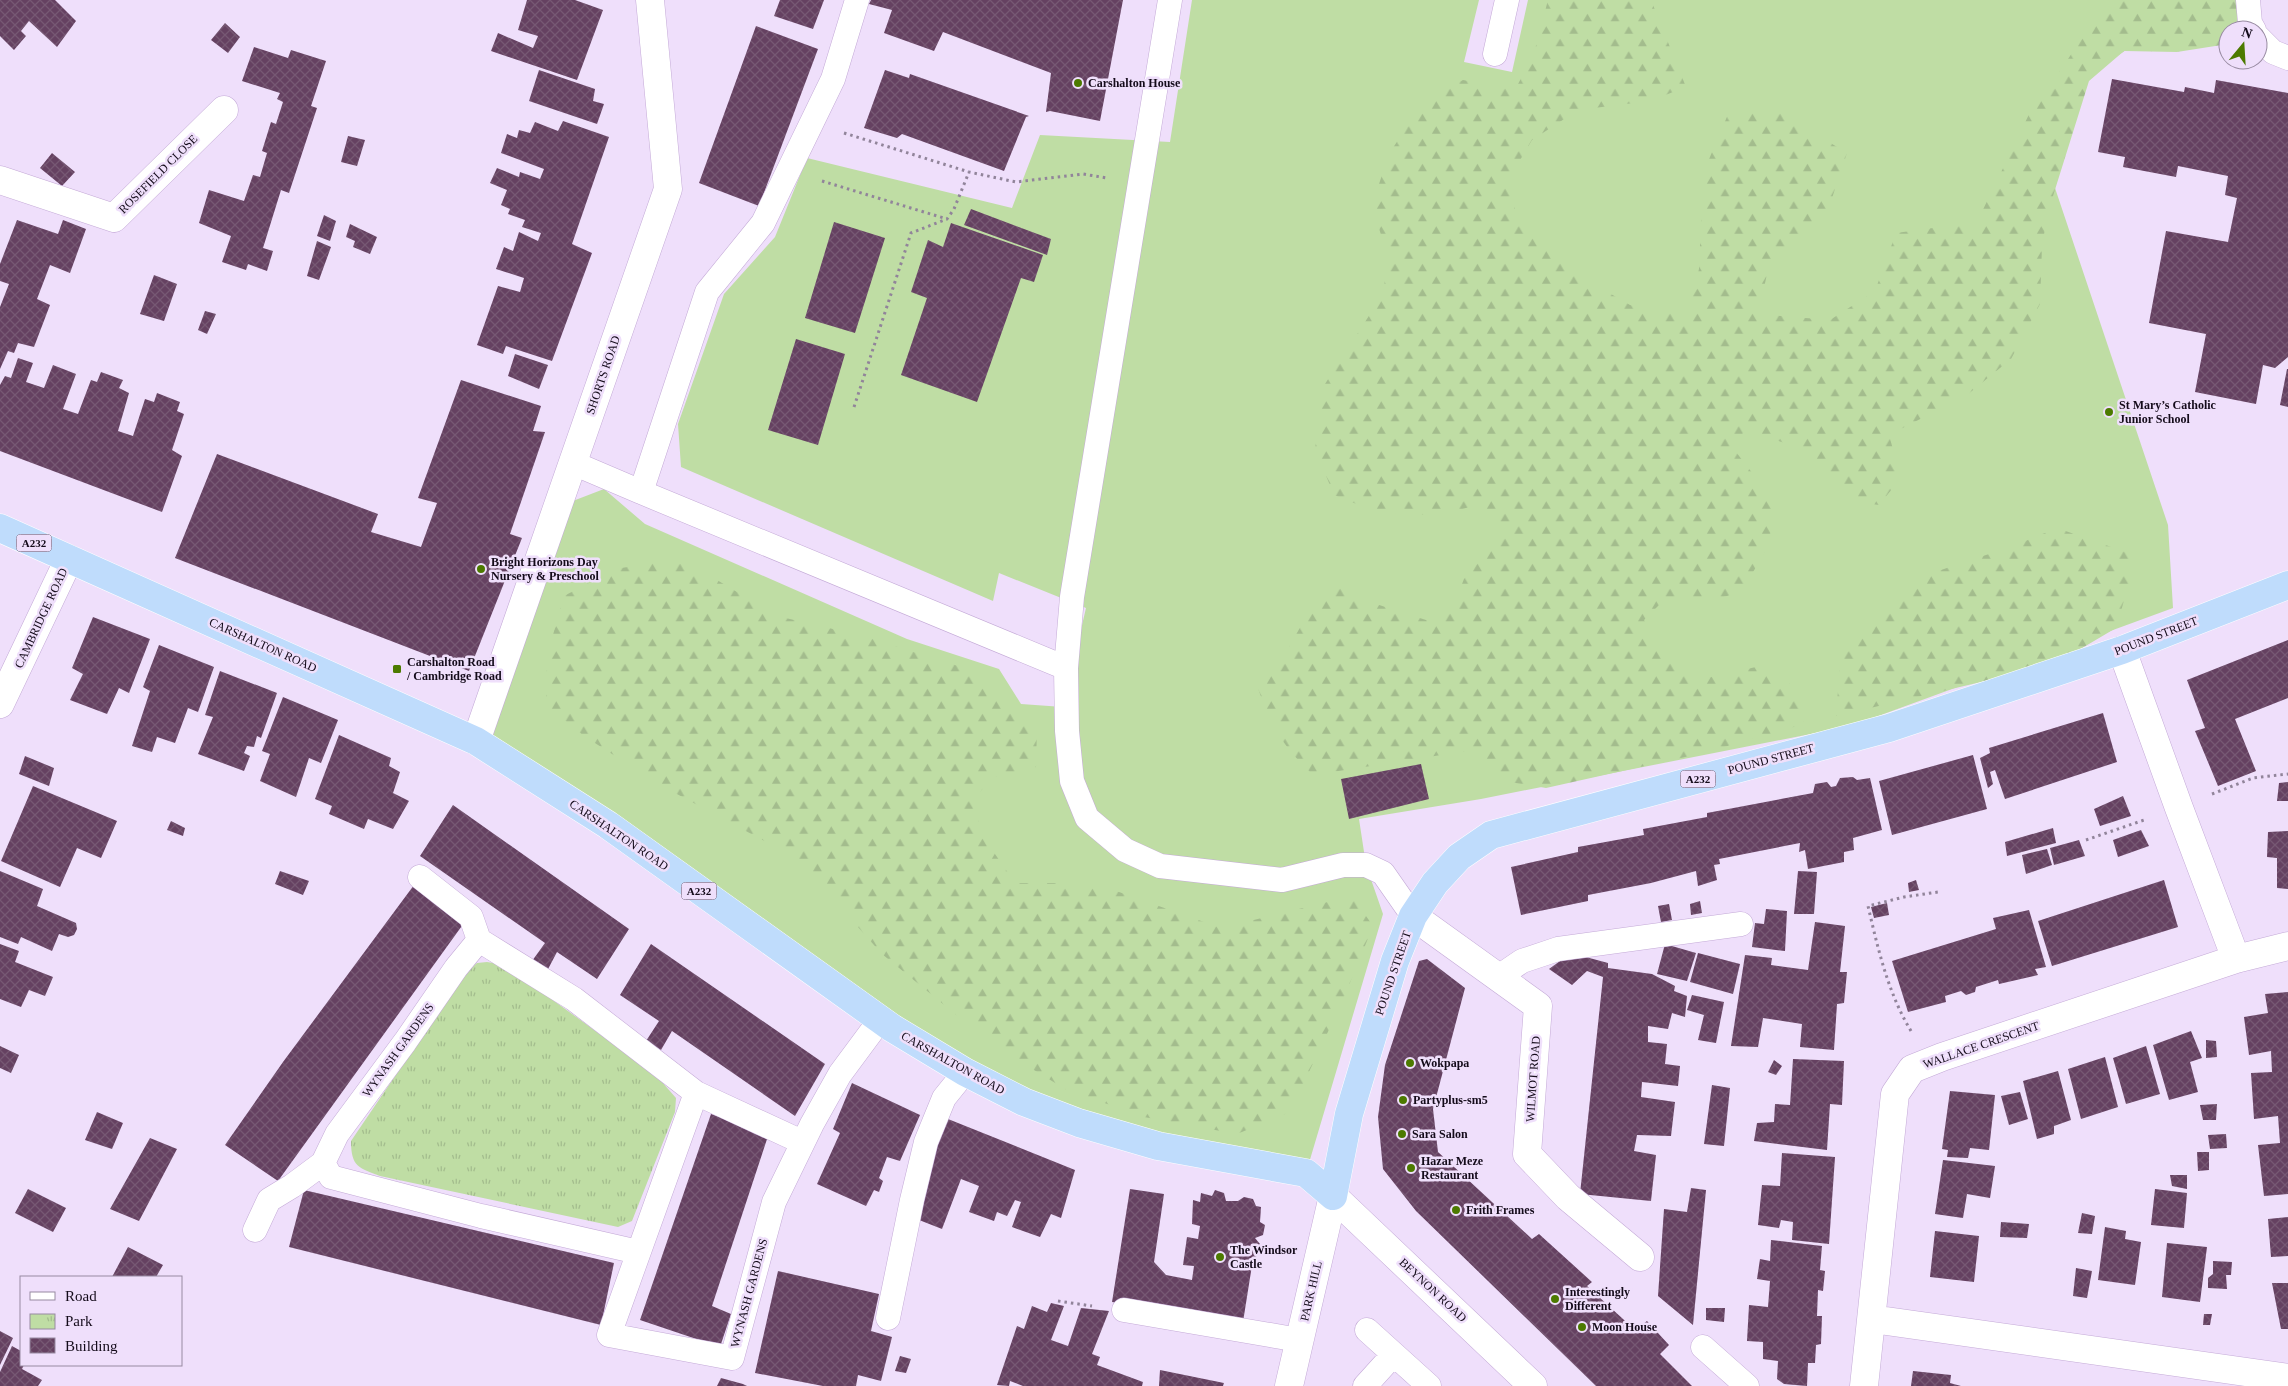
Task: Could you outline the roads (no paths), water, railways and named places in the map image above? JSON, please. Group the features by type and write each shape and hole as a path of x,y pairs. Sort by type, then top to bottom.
{"highway":[{"name":"CARSHALTON ROAD","path":"0,528 476,741 608,825 880,1020 965,1072 1024,1102 1079,1123 1149,1144 1306,1173 1332,1196"},
{"name":"POUND STREET","path":"1332,1196 1349,1114 1394,961 1412,916 1435,883 1459,857 1491,835 1889,728 2122,650 2288,586"}],"street":[{"name":"SHORTS ROAD","path":"476,741 668,190 650,0"},
{"name":"ROSEFIELD CLOSE","path":"0,180 114,218 224,110"},
{"name":"CAMBRIDGE ROAD","path":"0,704 69,559"},
{"path":"2122,650 2178,807 2236,959"},
{"name":"WILMOT ROAD","path":"1412,916 1538,1006 1527,1154 1568,1197 1640,1257"},
{"name":"WALLACE CRESCENT","path":"1864,1386 1895,1094 1912,1069 2236,959 2288,946"},
{"name":"PARK HILL","path":"1291,1386 1332,1196"},
{"name":"BEYNON ROAD","path":"1332,1196 1533,1386"},
{"path":"1872,1319 2288,1378"}],"lane":[{"path":"641,492 707,292 763,223 833,79 857,0"},
{"path":"1170,0 1072,597 1066,668 1067,732 1072,781 1087,818 1125,850 1160,866 1282,880 1343,865 1366,864 1383,873 1412,916"},
{"path":"1495,54 1508,0"},
{"path":"2248,0 2250,20"},
{"path":"2268,46 2274,52 2288,58"},
{"path":"573,463 1066,668"},
{"path":"420,877 470,918 480,940 574,999 696,1093 802,1142"},
{"path":"1497,978 1522,961 1558,949 1741,924"},
{"name":"WYNASH GARDENS","path":"255,1230 269,1200 323,1163 337,1134 405,1042 456,968 480,940"},
{"name":"WYNASH GARDENS","path":"696,1093 609,1335 732,1358 774,1202 802,1142 840,1074 880,1020"},
{"path":"888,1318 926,1142 944,1098 965,1072"},
{"path":"323,1163 331,1177 481,1216 638,1252"},
{"path":"1124,1310 1300,1340"},
{"path":"1367,1330 1429,1386"},
{"path":"1703,1347 1747,1386"},
{"path":"1365,1386 1394,1355"}],"place":[{"name":"Carshalton House","path":"1078,83"},
{"name":"St Mary’s Catholic Junior School","path":"2109,412"},
{"name":"Bright Horizons Day Nursery & Preschool","path":"481,569"},
{"name":"Carshalton Road / Cambridge Road","path":"397,669"},
{"name":"Wokpapa","path":"1410,1063"},
{"name":"Partyplus-sm5","path":"1403,1100"},
{"name":"Sara Salon","path":"1402,1134"},
{"name":"Hazar Meze Restaurant","path":"1411,1168"},
{"name":"Frith Frames","path":"1456,1210"},
{"name":"The Windsor Castle","path":"1220,1257"},
{"name":"Interestingly Different","path":"1555,1299"},
{"name":"Moon House","path":"1582,1327"}]}
